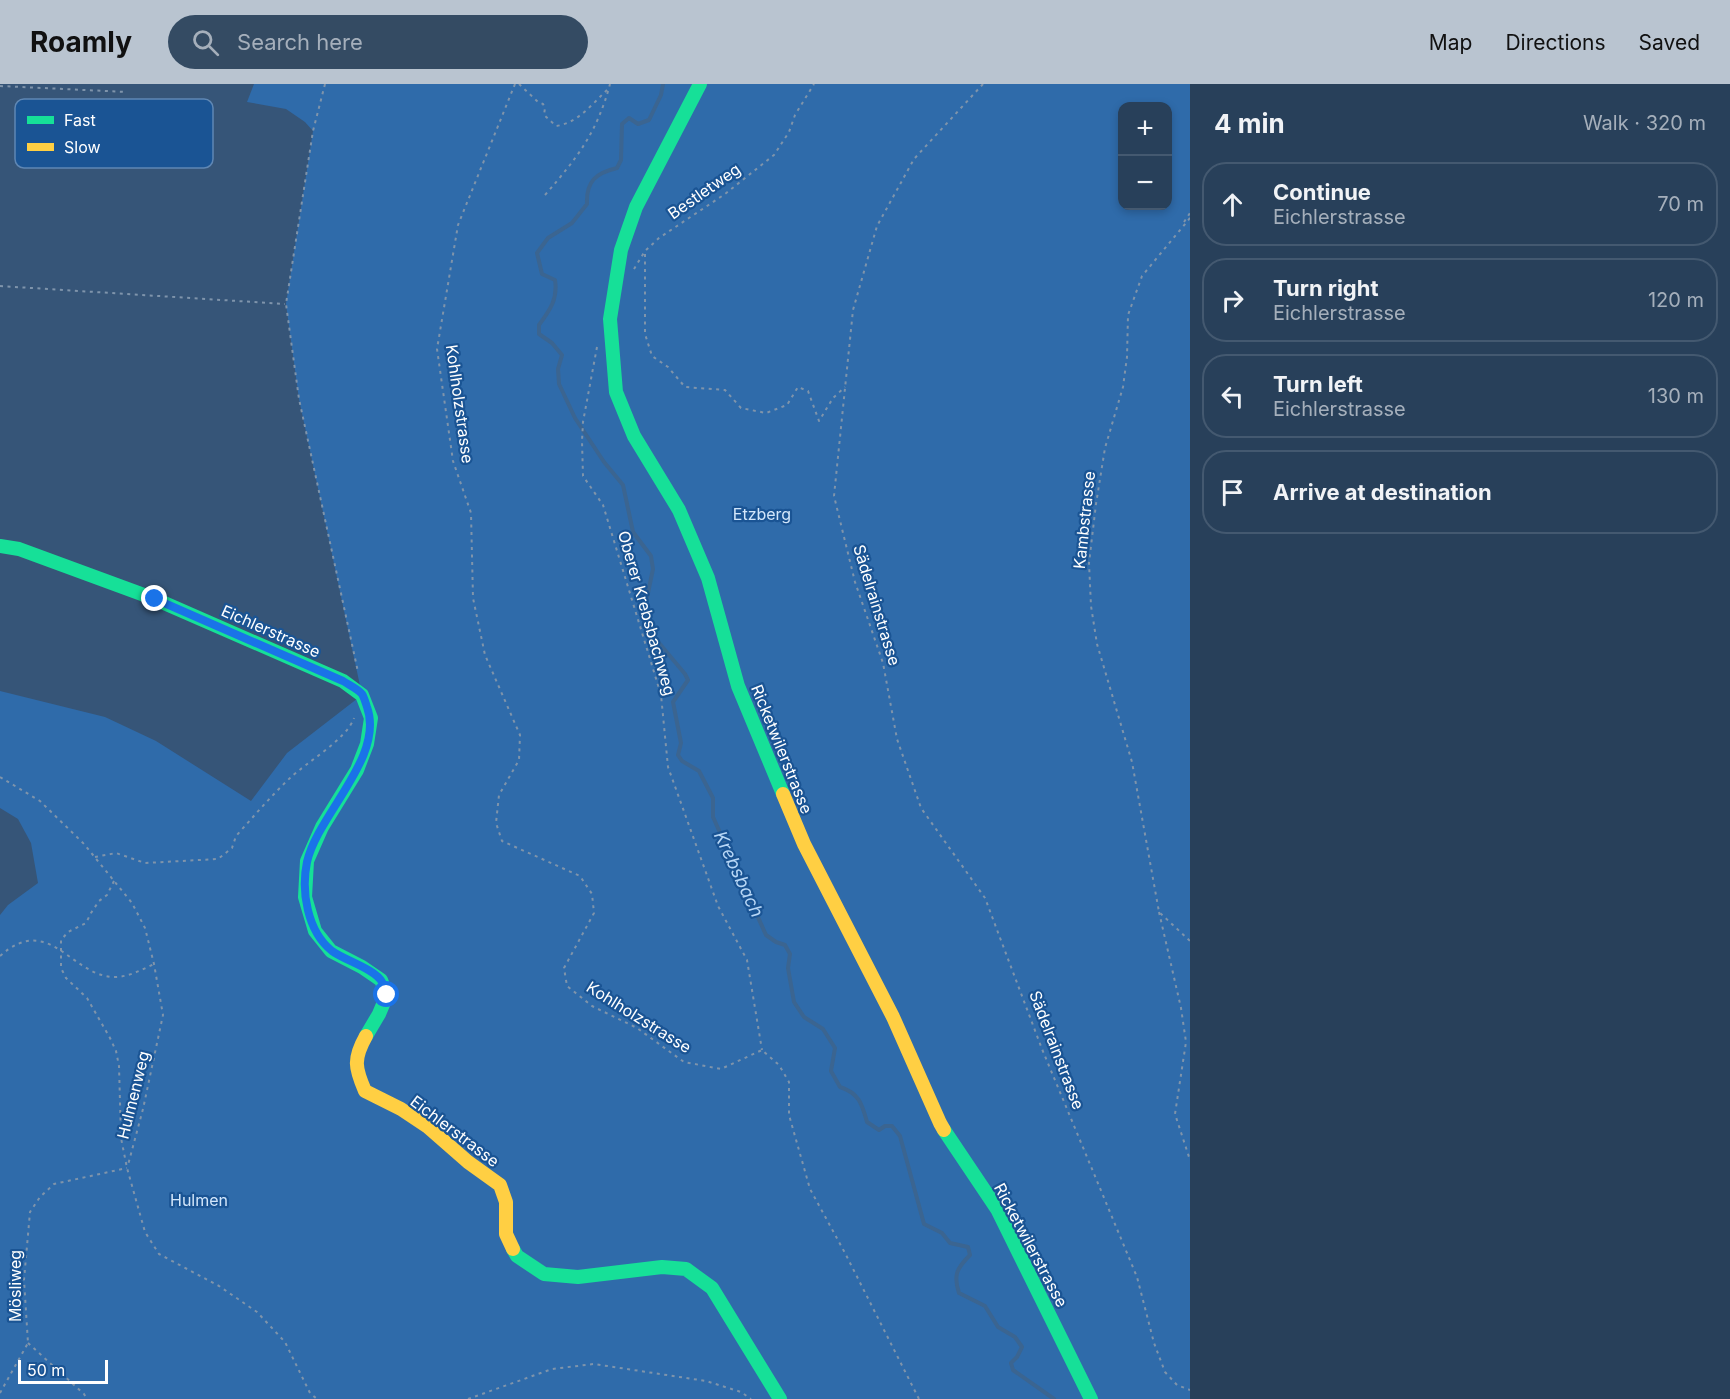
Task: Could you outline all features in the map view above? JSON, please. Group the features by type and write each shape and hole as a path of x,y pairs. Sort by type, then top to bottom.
{"street":[{"name":"Ricketwilerstrasse","path":"700,84 636,207 621,250 610,319 616,392 634,436 679,510 708,578 738,686 804,844 893,1017 940,1123 997,1209 1091,1399"},
{"name":"Eichlerstrasse","path":"0,546 19,549 155,599 343,681 362,694 371,718 368,744 357,770 322,827 308,861 305,897 315,931 332,951 381,980 387,995 358,1051 357,1072 365,1091 401,1109 428,1127 468,1162 500,1185 506,1202 506,1234 517,1256 544,1274 578,1277 662,1267 686,1269 712,1288 780,1399"}],"path":[{"path":"325,84 313,131 286,304 299,399 357,672"},
{"path":"517,84 543,104 544,115 556,126 577,118 609,89"},
{"name":"Kohlholzstrasse","path":"517,84 458,225 437,350 453,461 471,513 472,598 485,655 520,735 519,760 499,795 496,823 502,840 580,876 592,894 594,913 564,968 567,986 592,1006 638,1028 684,1062 721,1069 762,1050"},
{"path":"545,195 573,163 590,137 605,104 610,84"},
{"name":"Bestletweg","path":"634,269 645,251 659,238 725,194 774,155 814,84"},
{"name":"Sädelrainstrasse","path":"983,84 914,159 877,226 853,310 834,496 855,582 883,663 897,739 921,808 985,898 1042,1049 1137,1277 1154,1343 1165,1372 1178,1385 1190,1390"},
{"path":"0,86 127,92"},
{"path":"1181,227 1190,213"},
{"name":"Kambstrasse","path":"1190,218 1142,276 1128,315 1127,357 1123,387 1105,448 1089,563 1091,606 1097,644 1132,762 1159,912 1181,1008 1186,1042 1175,1114 1190,1160"},
{"path":"645,251 645,334 652,356 668,367 685,387 725,390 741,408 766,413 787,405 798,387 808,391 819,421 833,398 844,387"},
{"path":"0,286 286,304"},
{"name":"Oberer Krebsbachweg","path":"601,339 596,349 583,422 584,476 603,506 661,695 668,767 718,906 747,960 762,1050"},
{"path":"95,857 116,854 145,863 218,859 232,848 236,836 291,777 331,746 352,725 356,715"},
{"name":"Hulmenweg","path":"0,777 40,801 79,839 132,903 145,928 163,1015 143,1109 127,1168"},
{"path":"114,881 107,895 99,901 86,923 68,932 61,940 61,968 66,978 87,998 116,1051 119,1066 121,1138 145,1232 159,1254 219,1286 257,1311 285,1342 310,1393 317,1399"},
{"path":"1159,912 1190,941"},
{"path":"0,956 17,943 37,940 61,951 92,970 112,977 131,975 154,964"},
{"path":"762,1050 779,1065 789,1082 789,1115 810,1189 919,1399"},
{"name":"Mösliweg","path":"0,1393 28,1343 24,1280 30,1212 40,1197 54,1184 127,1168"},
{"path":"28,1343 87,1399"},
{"path":"468,1399 552,1369 594,1364 706,1381 741,1392 751,1399"}],"green space":[{"name":"Etzberg","path":"254,84 1190,84 1190,1399 0,1399 0,915 8,905 38,883 31,843 18,819 0,808 0,691 105,717 156,741 251,801 287,753 362,695 299,399 286,304 313,131 305,122 286,109 247,102"}],"waterway":[{"name":"Krebsbach","path":"663,84 661,95 649,120 638,124 629,118 622,124 621,160 617,168 603,172 594,179 588,189 587,204 572,223 548,238 537,253 542,274 555,280 556,287 552,304 539,325 539,334 552,343 562,355 558,369 559,384 575,418 604,462 623,485 633,532 651,556 653,569 645,607 649,631 688,680 673,702 681,743 678,755 682,761 699,771 713,798 713,817 766,935 785,945 790,954 788,968 794,1002 804,1017 823,1029 835,1048 831,1071 840,1087 852,1092 859,1100 867,1122 879,1130 885,1126 892,1126 900,1136 924,1224 942,1233 950,1243 968,1247 970,1255 959,1268 956,1276 959,1293 985,1306 998,1327 1015,1337 1022,1347 1011,1363 1013,1370 1054,1399"}],"traffic: fast":[{"path":"700,84 636,207 621,250 610,319 616,392 634,436 679,510 708,578 738,686 783,794"},
{"path":"0,546 19,549 155,599 343,681 362,695 371,718 367,744 357,770 322,827 307,861 305,897 315,931 331,951 381,980 387,995 366,1036"},
{"path":"944,1130 997,1209 1091,1399"},
{"path":"513,1249 517,1256 544,1274 578,1277 662,1267 686,1269 712,1288 780,1399"}],"traffic: slow":[{"path":"783,794 804,844 893,1017 944,1130"},
{"path":"366,1036 357,1057 357,1070 365,1091 401,1109 428,1127 468,1162 500,1185 506,1202 506,1234 513,1249"}],"route":[{"path":"155,599 293,658 343,681 362,694 371,718 368,744 357,770 322,827 308,861 305,897 315,931 332,951 381,980 387,995"}],"park label":[{"name":"Hulmen","path":"199,1200"}]}
